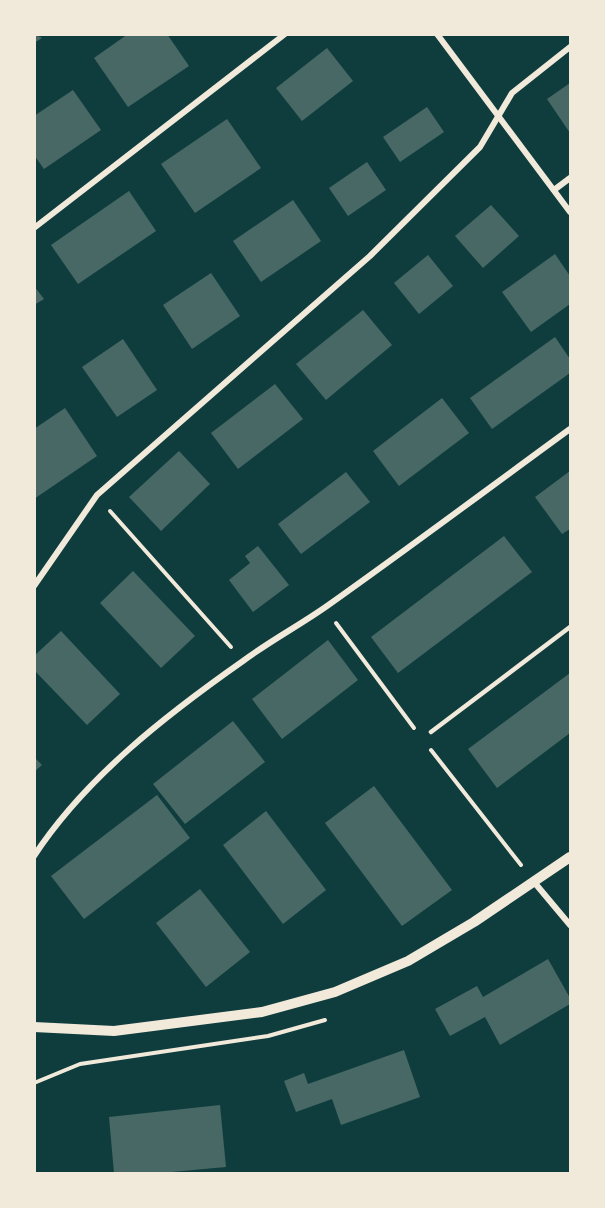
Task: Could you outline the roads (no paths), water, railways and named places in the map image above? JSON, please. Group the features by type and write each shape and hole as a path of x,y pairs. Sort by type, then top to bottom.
{"street":[{"path":"34,228 285,34"},
{"path":"437,34 570,212"},
{"path":"34,586 97,495 370,256 480,147 512,93 570,47"},
{"path":"554,190 570,178"},
{"path":"34,856 54,827 103,774 161,724 243,661 325,607 570,429"},
{"path":"34,1027 114,1031 262,1012 335,992 408,961 570,857"},
{"path":"534,882 570,925"}],"lane":[{"path":"431,732 570,627"}]}
